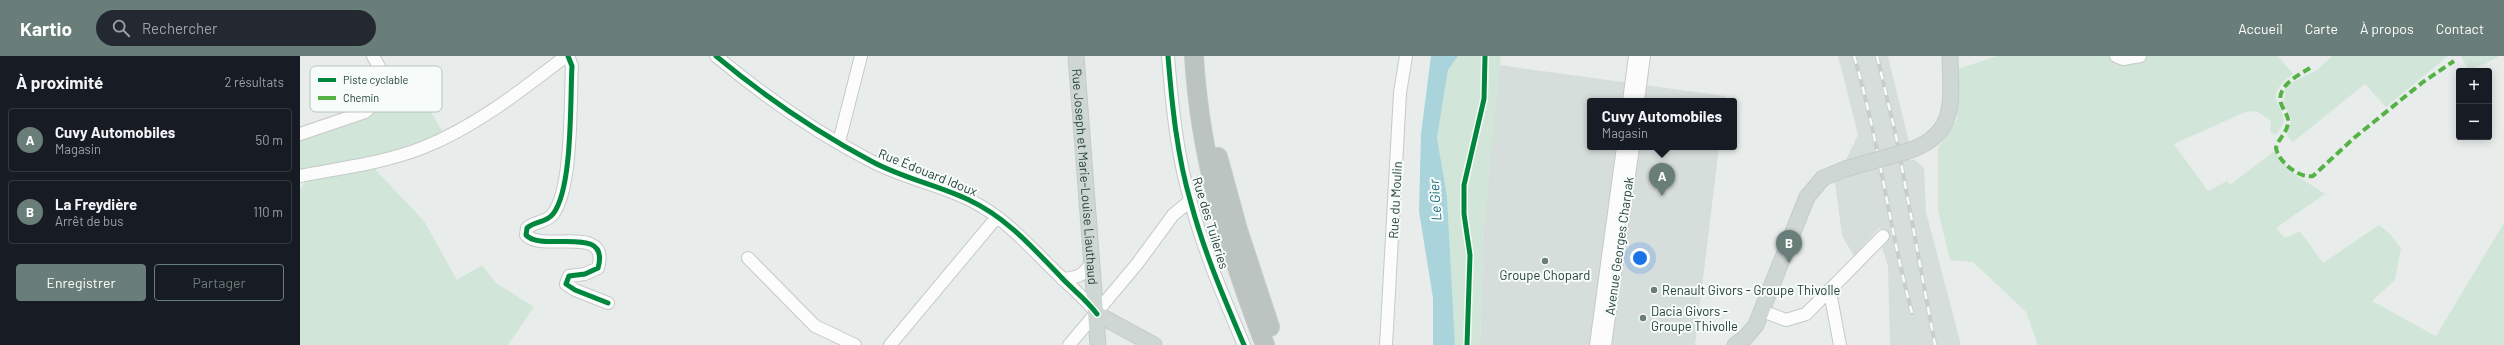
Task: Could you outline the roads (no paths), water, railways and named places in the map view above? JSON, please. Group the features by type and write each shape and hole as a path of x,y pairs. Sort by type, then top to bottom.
{"highway":[{"path":"1194,56 1201,128 1215,198 1241,282 1265,345"},
{"path":"1205,56 1210,114 1222,174 1238,230 1276,345"}],"main road":[{"name":"Rue Joseph et Marie-Louise Liauthaud","path":"1076,56 1097,314 1098,345"},
{"path":"1735,345 1756,325 1807,197 1823,178 1845,169 1928,144 1946,120 1950,106 1950,56"},
{"path":"1097,314 1154,345"}],"street":[{"path":"373,56 379,66"},
{"path":"300,176 382,160 422,148 482,117 567,56 572,66 566,180 554,214 547,220 532,224 527,228 526,235 531,240 545,243 571,240 584,242 598,250 601,257 598,268 585,274 569,276 566,284 575,290 608,303"},
{"name":"Rue Édouard Idoux","path":"716,56 758,91 797,118 871,161 901,175 970,200 997,216 1015,230 1062,279 1086,298 1097,314"},
{"path":"839,142 861,56"},
{"name":"Rue des Tuileries","path":"1168,56 1174,113 1190,201 1206,252 1244,345"},
{"name":"Rue du Moulin","path":"1386,345 1400,93 1406,56"},
{"path":"1629,98 1635,56"},
{"path":"1638,98 1644,56"},
{"path":"2116,56 2123,59 2140,56"},
{"path":"300,134 365,112"},
{"name":"Avenue Georges Charpak","path":"1596,345 1623,150"},
{"name":"Avenue Georges Charpak","path":"1606,345 1633,150"},
{"path":"1069,345 1097,314 1137,264 1173,215 1190,201"},
{"path":"890,345 997,216"},
{"path":"1762,311 1780,319 1791,319 1806,314 1830,292 1883,236"},
{"path":"748,258 815,326 855,345"},
{"path":"1062,279 1077,278 1085,273 1092,262"},
{"path":"1830,292 1840,345"}],"water":[{"name":"Le Gier","path":"1431,56 1458,56 1448,70 1437,138 1447,196 1455,345 1433,345 1433,298 1419,211 1421,134"}],"railway":[{"path":"1854,56 1863,88 1912,313"},
{"path":"1877,56 1896,136 1935,345"}],"place":[{"name":"Cuvy Automobiles","path":"1662,196"},
{"name":"Groupe Chopard","path":"1545,261"},
{"name":"La Freydière","path":"1789,263"},
{"name":"Renault Givors - Groupe Thivolle","path":"1654,290"},
{"name":"Dacia Givors - Groupe Thivolle","path":"1643,318"}]}
